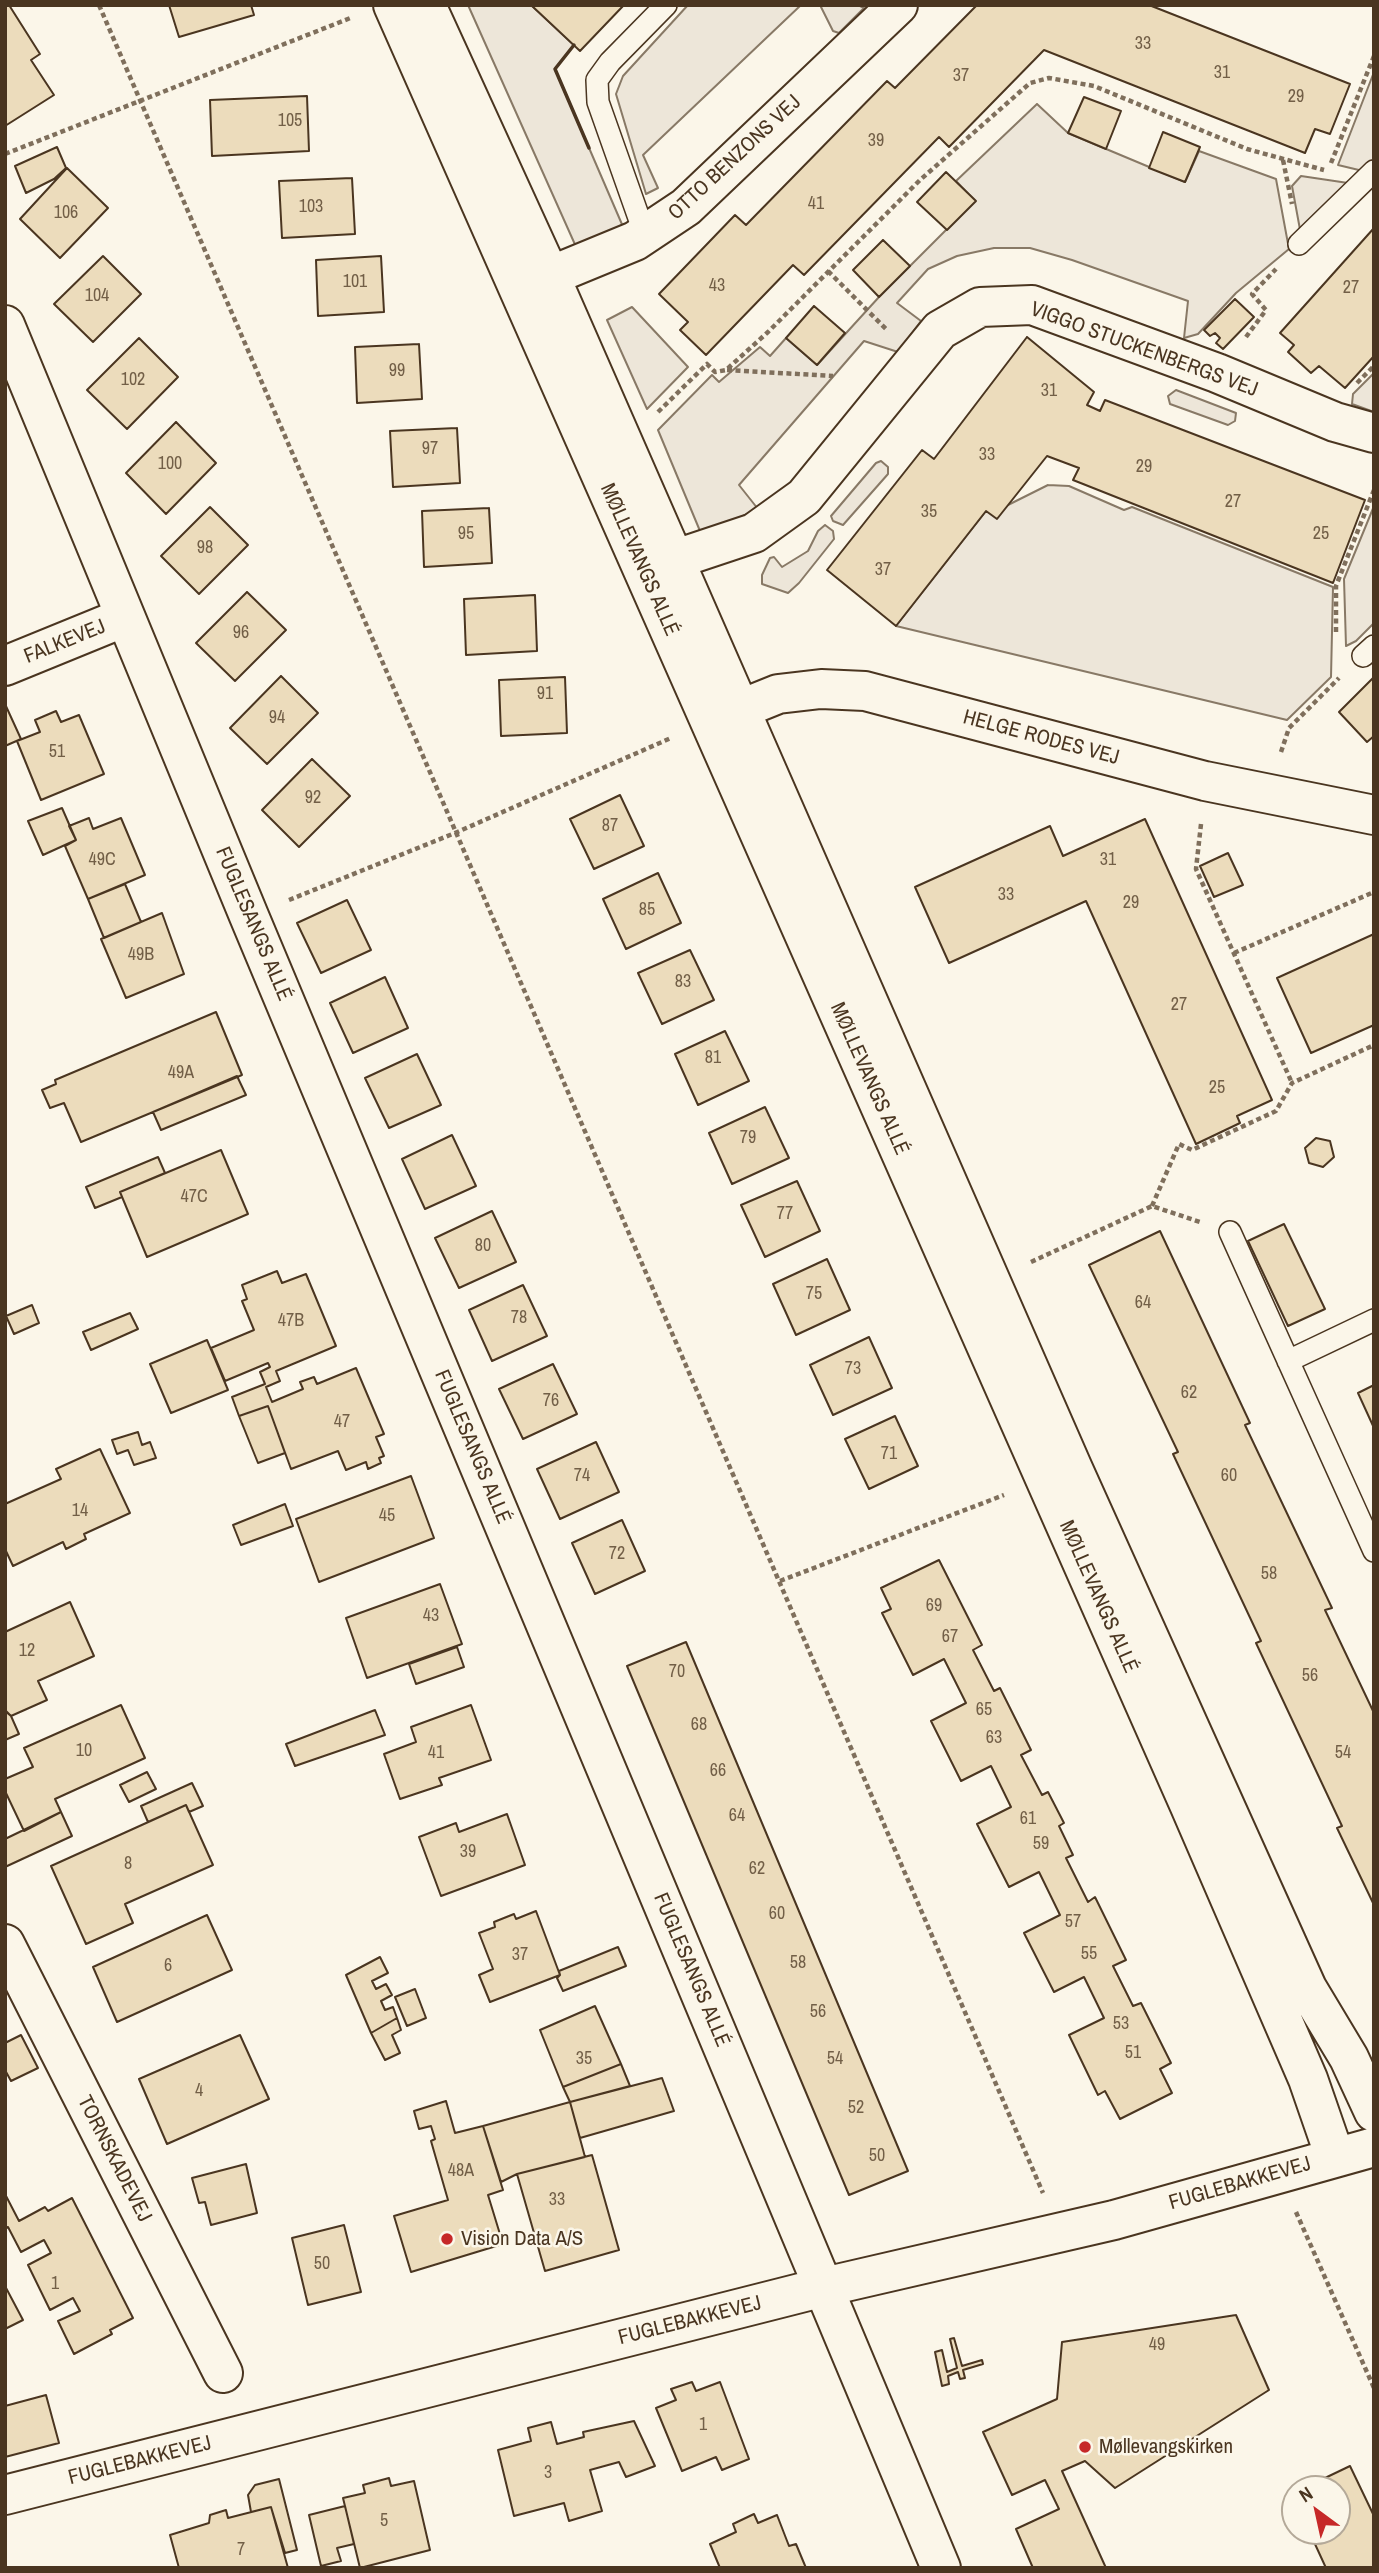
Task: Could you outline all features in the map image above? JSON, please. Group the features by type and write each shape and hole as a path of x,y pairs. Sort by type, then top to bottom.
{"street":[{"name":"MØLLEVANGS ALLÉ","path":"393,5 724,715 992,1280 1307,1988 1349,2058 1374,2112"},
{"name":"MØLLEVANGS ALLÉ","path":"426,5 550,276 673,560 724,715 1047,1479 1302,2066 1335,2157"},
{"name":"OTTO BENZONS VEJ","path":"550,276 645,235 686,207 898,5"},
{"name":"VIGGO STUCKENBERGS VEJ","path":"673,560 754,533 804,497 940,330 980,307 1032,305 1217,373 1335,422 1374,433"},
{"name":"FUGLESANGS ALLÉ","path":"5,326 249,916 941,2568"},
{"name":"FALKEVEJ","path":"5,666 125,617"},
{"name":"HELGE RODES VEJ","path":"724,715 778,694 821,689 865,691 1205,781 1374,815"},
{"name":"TORNSKADEVEJ","path":"5,1944 223,2373"},
{"name":"FUGLEBAKKEVEJ","path":"5,2495 824,2287 1114,2220 1374,2147"}],"lane":[{"path":"645,235 598,102 597,80 610,62 666,5"},
{"path":"1299,244 1374,171"},
{"path":"1230,1232 1374,1551"},
{"path":"1288,1362 1374,1320"}],"path":[{"path":"99,5 1059,2232"},
{"path":"5,154 357,15"},
{"path":"726,370 920,180 1030,83 1049,78 1094,86 1258,153 1328,171 1374,56"},
{"path":"1217,373 1266,310 1252,294 1299,244"},
{"path":"828,271 916,360"},
{"path":"620,439 656,414 707,364 715,372 726,370 833,376"},
{"path":"1335,640 1336,586 1374,489"},
{"path":"1266,793 1289,728 1369,651"},
{"path":"1335,668 1335,681"},
{"path":"249,916 455,833 724,715"},
{"path":"1205,781 1196,869 1292,1083"},
{"path":"1234,953 1374,892"},
{"path":"992,1280 1152,1206 1179,1144 1192,1150 1276,1111 1292,1083 1374,1045"},
{"path":"1152,1206 1230,1232"},
{"path":"780,1581 1047,1479"},
{"path":"1278,2173 1374,2388"}],"shaded area":[{"path":"468,5 531,5 574,45 555,69 624,229 577,249"},
{"path":"688,5 801,5 643,155 658,188 646,194 616,94 623,76"},
{"path":"820,5 858,5 864,8 839,33 833,31"},
{"path":"1374,72 1374,160 1363,171 1338,165"},
{"path":"1037,104 1068,133 1185,182 1199,151 1276,179 1289,249 1236,293 1198,334 1184,338 1188,301 1030,248 994,248 957,256 928,269 897,303 921,321 898,352 864,341 739,485 758,509 704,534 700,531 658,430 712,375 719,382 760,347 770,356 786,338 817,365 879,297 975,201 956,181"},
{"path":"1301,176 1348,183 1301,235 1292,186"},
{"path":"632,307 688,367 647,409 607,320"},
{"path":"1374,373 1374,412 1352,404 1353,394"},
{"path":"1176,390 1236,413 1235,421 1228,425 1170,404 1168,396"},
{"path":"881,461 888,467 888,474 843,525 833,521 831,516 876,463"},
{"path":"1048,485 1069,486 1124,510 1132,507 1333,587 1331,677 1287,720 896,626 986,511 1008,505"},
{"path":"1374,506 1374,623 1356,641 1346,646 1344,579"},
{"path":"825,525 833,531 834,539 799,583 788,593 762,584 762,575 770,558 774,557 782,567 808,551 818,531"}],"building":[{"path":"5,5 9,5 40,54 31,60 54,95 5,126"},
{"path":"169,5 251,5 254,15 179,37"},
{"path":"531,5 624,5 580,51"},
{"path":"977,5 1149,5 1350,84 1330,134 1315,129 1305,153 1044,50 949,147 939,137 804,275 793,265 706,355 680,330 688,322 659,294 735,215 746,225 887,81 895,88"},
{"path":"307,96 309,151 212,156 210,100"},
{"path":"1084,97 1121,111 1106,149 1068,133"},
{"path":"1163,132 1200,147 1185,182 1149,168"},
{"path":"57,147 66,168 54,179 26,193 15,166"},
{"path":"67,168 108,208 60,258 20,219"},
{"path":"946,172 976,201 947,230 917,202"},
{"path":"352,178 355,234 282,238 279,181"},
{"path":"1374,228 1374,356 1345,388 1319,366 1311,373 1288,352 1294,345 1280,333"},
{"path":"883,240 910,266 879,297 853,270"},
{"path":"103,256 141,294 93,342 54,304"},
{"path":"381,256 384,312 318,316 316,260"},
{"path":"1235,299 1254,317 1223,349 1216,343 1220,338 1215,333 1210,336 1204,330"},
{"path":"814,306 845,333 817,365 786,338"},
{"path":"1027,337 1094,392 1087,405 1100,411 1105,400 1365,500 1333,583 1073,480 1079,468 1047,456 997,519 986,511 896,626 827,570 922,450 934,459"},
{"path":"139,338 178,377 127,429 87,390"},
{"path":"419,344 422,399 357,403 355,347"},
{"path":"176,422 216,463 166,514 126,473"},
{"path":"457,428 460,483 393,487 390,431"},
{"path":"210,507 248,545 199,594 161,556"},
{"path":"489,508 492,563 424,567 422,511"},
{"path":"247,592 286,630 235,681 196,643"},
{"path":"535,595 537,651 466,655 464,599"},
{"path":"281,676 318,713 267,764 230,728"},
{"path":"565,677 567,733 501,736 499,680"},
{"path":"1374,677 1374,736 1367,742 1339,712"},
{"path":"5,704 21,739 5,746"},
{"path":"56,711 61,722 79,715 104,774 41,800 17,741 40,732 35,720"},
{"path":"312,759 350,796 299,847 262,810"},
{"path":"620,795 644,846 594,869 570,819"},
{"path":"62,808 76,840 43,855 28,821"},
{"path":"89,818 93,829 121,818 145,875 88,899 65,846 76,840 69,826"},
{"path":"1145,819 1272,1100 1237,1116 1240,1123 1196,1144 1086,901 949,963 915,887 1050,826 1063,856"},
{"path":"1228,853 1243,885 1214,897 1200,866"},
{"path":"658,873 681,923 626,949 603,899"},
{"path":"125,884 141,922 104,938 88,899"},
{"path":"347,900 371,950 321,973 297,923"},
{"path":"162,913 184,974 126,998 101,939"},
{"path":"1374,934 1374,1025 1311,1053 1277,978"},
{"path":"690,950 714,1000 662,1024 638,973"},
{"path":"385,977 408,1028 353,1053 330,1003"},
{"path":"216,1012 242,1075 81,1142 64,1103 50,1108 42,1090 56,1084 55,1080"},
{"path":"725,1031 749,1081 698,1105 675,1054"},
{"path":"417,1054 441,1105 389,1128 365,1078"},
{"path":"237,1076 246,1095 161,1130 153,1112"},
{"path":"765,1107 789,1158 732,1184 709,1133"},
{"path":"452,1135 476,1186 425,1209 402,1159"},
{"path":"1316,1138 1330,1141 1334,1157 1323,1167 1309,1163 1305,1148"},
{"path":"221,1150 248,1214 147,1257 120,1192"},
{"path":"158,1157 165,1173 120,1192 122,1197 95,1208 86,1187"},
{"path":"797,1181 820,1231 765,1257 741,1205"},
{"path":"492,1211 516,1262 459,1288 435,1238"},
{"path":"1284,1224 1325,1309 1288,1326 1248,1241"},
{"path":"1160,1231 1250,1423 1245,1425 1332,1608 1325,1610 1374,1713 1374,1905 1337,1828 1342,1826 1256,1643 1261,1641 1173,1454 1178,1452 1089,1265"},
{"path":"827,1259 850,1310 796,1335 773,1284"},
{"path":"277,1271 282,1283 306,1274 336,1346 276,1371 280,1381 266,1387 272,1402 303,1389 300,1382 314,1377 317,1384 356,1368 384,1434 376,1437 384,1456 379,1458 381,1463 368,1469 366,1462 346,1470 338,1451 291,1469 268,1406 239,1416 232,1397 265,1384 260,1372 270,1367 268,1363 225,1381 211,1348 254,1330 242,1301 247,1299 242,1285"},
{"path":"523,1285 547,1336 492,1361 469,1310"},
{"path":"32,1305 39,1323 14,1334 6,1316"},
{"path":"130,1313 138,1329 91,1350 83,1332"},
{"path":"869,1337 892,1388 833,1415 810,1365"},
{"path":"207,1340 228,1390 171,1413 150,1364"},
{"path":"553,1364 577,1414 523,1439 499,1389"},
{"path":"1374,1385 1374,1428 1358,1393"},
{"path":"268,1406 285,1453 258,1463 239,1416"},
{"path":"895,1416 918,1466 869,1489 845,1439"},
{"path":"138,1432 142,1445 150,1442 156,1458 134,1465 128,1450 117,1454 112,1440"},
{"path":"596,1442 619,1492 560,1519 537,1469"},
{"path":"100,1449 130,1513 84,1534 86,1539 66,1549 63,1542 13,1566 5,1549 5,1504 61,1479 56,1469"},
{"path":"411,1476 434,1538 319,1582 296,1519"},
{"path":"285,1504 293,1526 241,1545 233,1525"},
{"path":"622,1520 645,1571 595,1594 572,1543"},
{"path":"939,1560 982,1645 973,1650 994,1691 1000,1688 1031,1750 1021,1755 1042,1795 1048,1792 1064,1823 1059,1826 1073,1855 1066,1858 1088,1902 1095,1897 1126,1960 1113,1966 1133,2006 1141,2003 1171,2063 1160,2069 1172,2093 1120,2119 1105,2091 1098,2095 1069,2035 1104,2018 1084,1977 1054,1992 1024,1933 1060,1915 1039,1872 1009,1887 977,1824 1011,1807 991,1766 961,1781 931,1721 966,1703 944,1659 913,1675 882,1613 891,1609 881,1588"},
{"path":"440,1584 462,1644 367,1678 346,1618"},
{"path":"70,1602 94,1656 38,1681 47,1700 11,1716 5,1710 5,1632"},
{"path":"686,1642 908,2171 849,2195 627,1666"},
{"path":"457,1647 464,1667 416,1684 409,1664"},
{"path":"121,1705 145,1758 55,1799 61,1812 24,1831 5,1791 5,1779 33,1767 24,1748"},
{"path":"471,1705 491,1760 439,1778 442,1785 400,1799 384,1754 416,1742 411,1727"},
{"path":"375,1710 385,1735 295,1766 286,1744"},
{"path":"5,1711 11,1716 19,1734 5,1740"},
{"path":"147,1772 156,1789 129,1802 120,1785"},
{"path":"192,1783 203,1806 189,1812 186,1805 148,1822 141,1806"},
{"path":"186,1805 213,1865 125,1904 133,1923 86,1944 51,1866"},
{"path":"61,1812 72,1836 5,1867 5,1839"},
{"path":"507,1814 525,1865 441,1896 419,1837 456,1823 459,1832"},
{"path":"536,1911 560,1975 490,2002 479,1975 493,1969 479,1933 495,1927 494,1922 514,1914 516,1919"},
{"path":"207,1915 232,1970 117,2022 93,1967"},
{"path":"618,1947 626,1966 563,1991 557,1978 559,1971"},
{"path":"380,1957 388,1973 372,1981 376,1989 386,1984 392,1995 381,2001 385,2010 393,2007 397,2018 371,2033 346,1975"},
{"path":"415,1989 426,2018 407,2026 395,1997"},
{"path":"595,2006 621,2064 563,2087 540,2030"},
{"path":"397,2018 401,2030 392,2035 400,2053 385,2060 371,2033"},
{"path":"21,2035 38,2068 11,2081 5,2070 5,2043"},
{"path":"240,2035 269,2099 167,2144 139,2079"},
{"path":"621,2064 630,2086 570,2102 563,2087"},
{"path":"662,2078 674,2111 580,2138 570,2102"},
{"path":"446,2101 455,2133 483,2126 503,2190 488,2195 503,2244 411,2272 394,2216 448,2200 431,2141 435,2139 431,2126 419,2129 414,2111"},
{"path":"570,2102 585,2157 517,2174 501,2182 483,2126"},
{"path":"592,2155 619,2250 545,2271 517,2174"},
{"path":"246,2164 257,2213 211,2225 205,2202 199,2203 192,2178"},
{"path":"5,2194 19,2221 45,2207 48,2211 72,2198 133,2318 110,2330 112,2334 74,2354 58,2321 80,2311 73,2298 50,2310 28,2265 51,2253 44,2240 21,2252 8,2227 5,2228"},
{"path":"344,2225 361,2292 308,2305 292,2238"},
{"path":"5,2286 23,2320 5,2329"},
{"name":"Møllevangskirken","path":"1236,2315 1269,2390 1115,2488 1085,2461 1062,2471 1106,2568 1033,2568 1016,2529 1059,2509 1045,2480 1012,2495 983,2432 1057,2399 1062,2342"},
{"path":"954,2338 962,2366 982,2360 983,2364 963,2370 965,2378 960,2379 958,2372 948,2376 949,2384 942,2386 935,2352 942,2350 947,2372 957,2368 950,2339"},
{"path":"692,2382 696,2391 720,2382 749,2459 722,2470 716,2457 682,2471 656,2408 676,2400 671,2389"},
{"path":"46,2395 59,2443 5,2457 5,2406"},
{"path":"634,2421 655,2466 626,2477 619,2462 590,2470 602,2511 569,2521 564,2503 514,2516 498,2450 531,2441 528,2428 551,2422 557,2444 584,2437 583,2432"},
{"path":"1350,2466 1374,2516 1374,2568 1326,2568 1315,2545 1351,2545 1351,2475 1331,2475"},
{"path":"389,2478 391,2486 414,2481 430,2550 360,2568 343,2498 365,2493 363,2485"},
{"path":"279,2479 297,2550 285,2553 271,2507 251,2512 248,2495 255,2485"},
{"path":"345,2506 354,2544 337,2548 341,2561 321,2566 309,2515"},
{"path":"271,2507 288,2568 179,2568 170,2535 209,2523 210,2515 226,2510 228,2518"},
{"path":"754,2514 758,2523 777,2515 789,2546 796,2544 806,2568 720,2568 710,2544 736,2532 733,2524"}],"wall":[{"path":"574,45 555,69 589,148"}],"place":[{"name":"Vision Data A/S","path":"447,2239"},
{"name":"Møllevangskirken","path":"1085,2447"}]}
